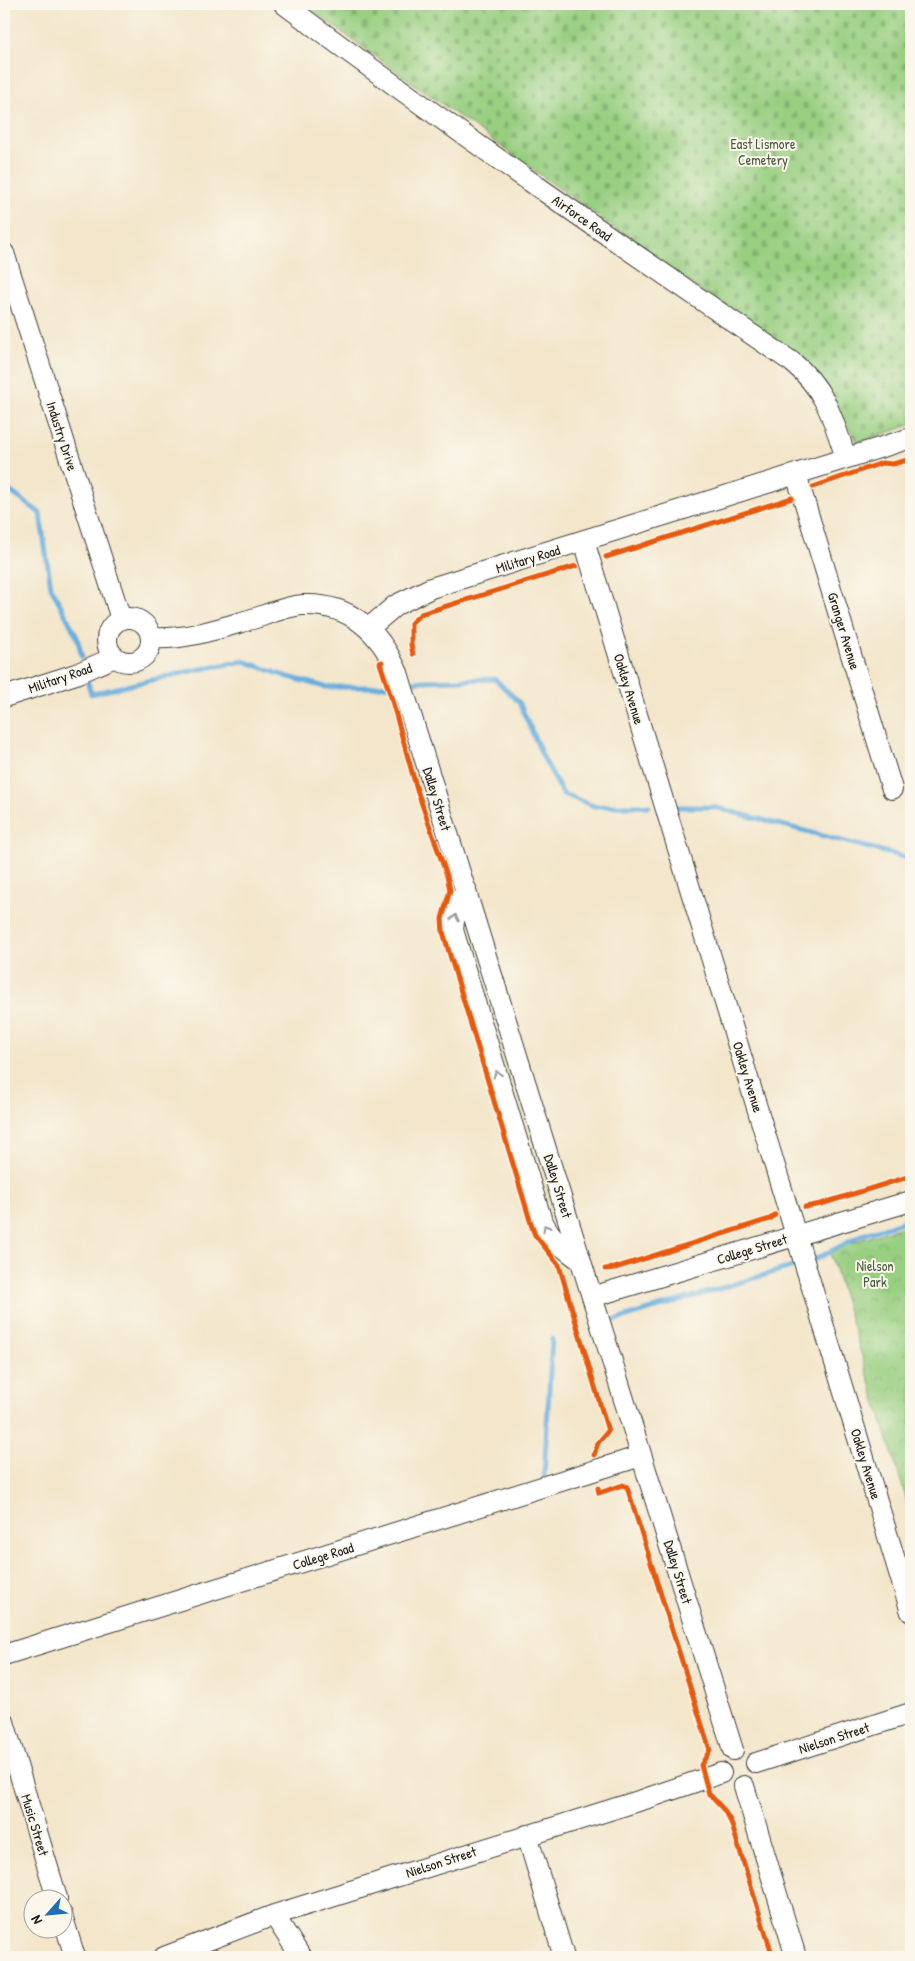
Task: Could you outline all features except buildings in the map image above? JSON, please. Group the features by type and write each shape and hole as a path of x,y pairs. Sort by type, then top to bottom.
{"street":[{"name":"Airforce Road","path":"284,4 384,79 807,373 818,387 827,404 846,458"},
{"name":"Industry Drive","path":"4,253 121,619"},
{"name":"Military Road","path":"370,627 396,605 431,588 911,438"},
{"name":"Granger Avenue","path":"796,474 892,789"},
{"name":"Oakley Avenue","path":"584,541 911,1612"},
{"path":"152,638 172,639 193,636 303,605 322,606 339,610 357,618 370,627"},
{"path":"134,618 146,625 152,638 151,646 143,658 128,662 121,661 111,652 107,640 111,628 121,619 134,618"},
{"name":"Dalley Street","path":"370,627 391,655 405,694 733,1750"},
{"name":"Military Road","path":"4,698 76,674 115,656"},
{"name":"College Street","path":"592,1297 911,1201"},
{"name":"College Road","path":"4,1655 641,1456"},
{"name":"Nielson Street","path":"756,1763 911,1713"},
{"name":"Music Street","path":"4,1722 55,1888"},
{"path":"733,1750 745,1751 750,1754 756,1763 756,1774 749,1784 744,1786 732,1786 723,1779 721,1773 721,1762 733,1750"},
{"name":"Nielson Street","path":"164,1957 274,1915 721,1773"},
{"path":"744,1786 796,1957"},
{"path":"527,1835 564,1957"},
{"path":"274,1915 301,1957"},
{"path":"69,1938 75,1957"}],"green space":[{"name":"East Lismore Cemetery","path":"303,4 911,4 911,425 858,442 810,369"},
{"name":"Nielson Park","path":"911,1224 911,1514 829,1250"}],"waterway":[{"path":"4,487 40,513 51,587 77,637 82,657"},
{"path":"88,683 91,694 244,661 285,676 325,687 372,687 397,684"},
{"path":"406,683 495,679 519,702 543,757 563,794 594,806 649,806"},
{"path":"677,807 714,807 911,859"},
{"path":"810,1262 862,1235 911,1219"},
{"path":"613,1321 801,1264"},
{"path":"544,1476 552,1339"}],"cycle path":[{"path":"813,487 882,463 893,464 911,459"},
{"path":"606,557 792,498"},
{"path":"413,654 411,623 421,614 576,566"},
{"path":"382,662 380,663 417,790 447,876 450,890 442,919 443,932 532,1227 535,1235 559,1265 608,1431 598,1443 594,1455"},
{"path":"805,1207 821,1204 911,1176"},
{"path":"605,1269 615,1268 770,1219 775,1215"},
{"path":"598,1488 599,1493 623,1485 627,1487 710,1750 701,1765 709,1794 724,1810 731,1822 773,1957"}]}
